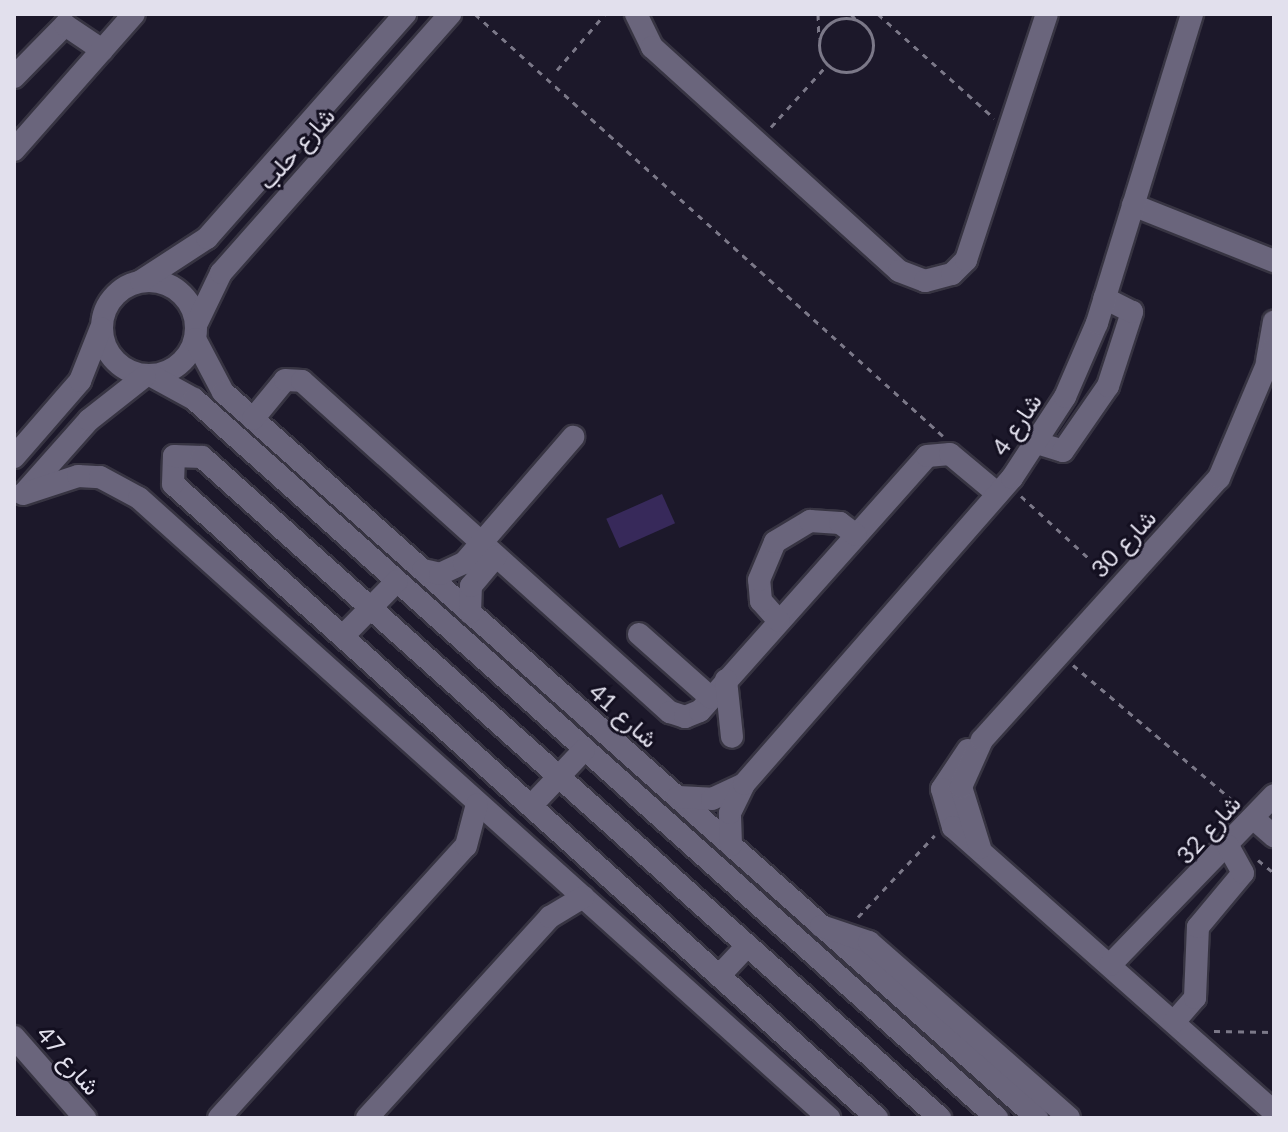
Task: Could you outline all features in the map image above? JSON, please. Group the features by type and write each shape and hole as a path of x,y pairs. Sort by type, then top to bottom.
{"street":[{"path":"16,143 134,14"},
{"name":"شارع حلب","path":"141,281 207,238 405,14"},
{"name":"شارع حلب","path":"196,332 221,273 450,14"},
{"path":"636,14 652,47 899,271 934,281 966,260 1047,14"},
{"name":"شارع 4","path":"731,845 730,813 744,784 1002,488 1037,443 1077,373 1104,298 1192,14"},
{"path":"14,77 65,25 102,50"},
{"path":"1130,211 1272,254"},
{"path":"14,457 80,381 109,302 141,281 179,291 196,332 184,360 149,376 89,420 19,499"},
{"path":"1037,443 1063,451 1108,386 1132,312 1104,298"},
{"name":"شارع 30","path":"953,827 943,803 946,777 1118,586 1149,567 1219,478 1271,355 1274,322"},
{"path":"101,327 114,361 194,399 997,1118"},
{"name":"شارع 41","path":"196,332 212,381 1037,1118"},
{"path":"253,419 285,380 302,381 670,712 693,716 927,456 943,452 1002,488"},
{"path":"470,613 471,586 489,550 573,437"},
{"path":"877,1118 173,484 174,456 202,457 935,1116 960,1085"},
{"path":"19,499 78,476 121,485 829,1118"},
{"path":"779,621 761,601 759,580 775,542 810,521 840,523 856,535"},
{"path":"423,570 457,569 489,550"},
{"path":"343,636 397,581"},
{"path":"639,634 711,698"},
{"path":"726,680 732,737"},
{"path":"405,740 426,712"},
{"name":"شارع 30","path":"980,848 961,787 982,740"},
{"path":"531,806 584,750"},
{"name":"شارع 4","path":"678,797 712,799 744,784"},
{"name":"شارع 32","path":"1116,970 1274,795"},
{"path":"219,1118 466,846 477,804"},
{"path":"1253,818 1274,836"},
{"path":"953,827 1274,1112"},
{"path":"1179,1026 1195,998 1198,927 1243,873 1228,846"},
{"path":"367,1118 550,917 583,897"},
{"path":"821,926 847,929 1069,1118"},
{"path":"719,976 747,946"},
{"name":"شارع 47","path":"14,1037 85,1118"},
{"path":"774,1068 793,1043"},
{"path":"802,1094 805,1118"}],"path":[{"path":"475,14 938,426 943,452"},
{"path":"557,70 605,14"},
{"path":"818,14 819,42 827,65"},
{"path":"827,65 851,72 870,57 872,41 851,14"},
{"path":"878,14 1008,131"},
{"path":"819,42 833,22 857,21"},
{"path":"757,142 827,65"},
{"path":"1002,488 1118,586"},
{"path":"1058,653 1253,818"},
{"path":"847,929 935,836 953,827"},
{"path":"1179,1026 1274,1032"}],"shaded area":[{"path":"662,494 675,523 619,548 606,519"}]}
